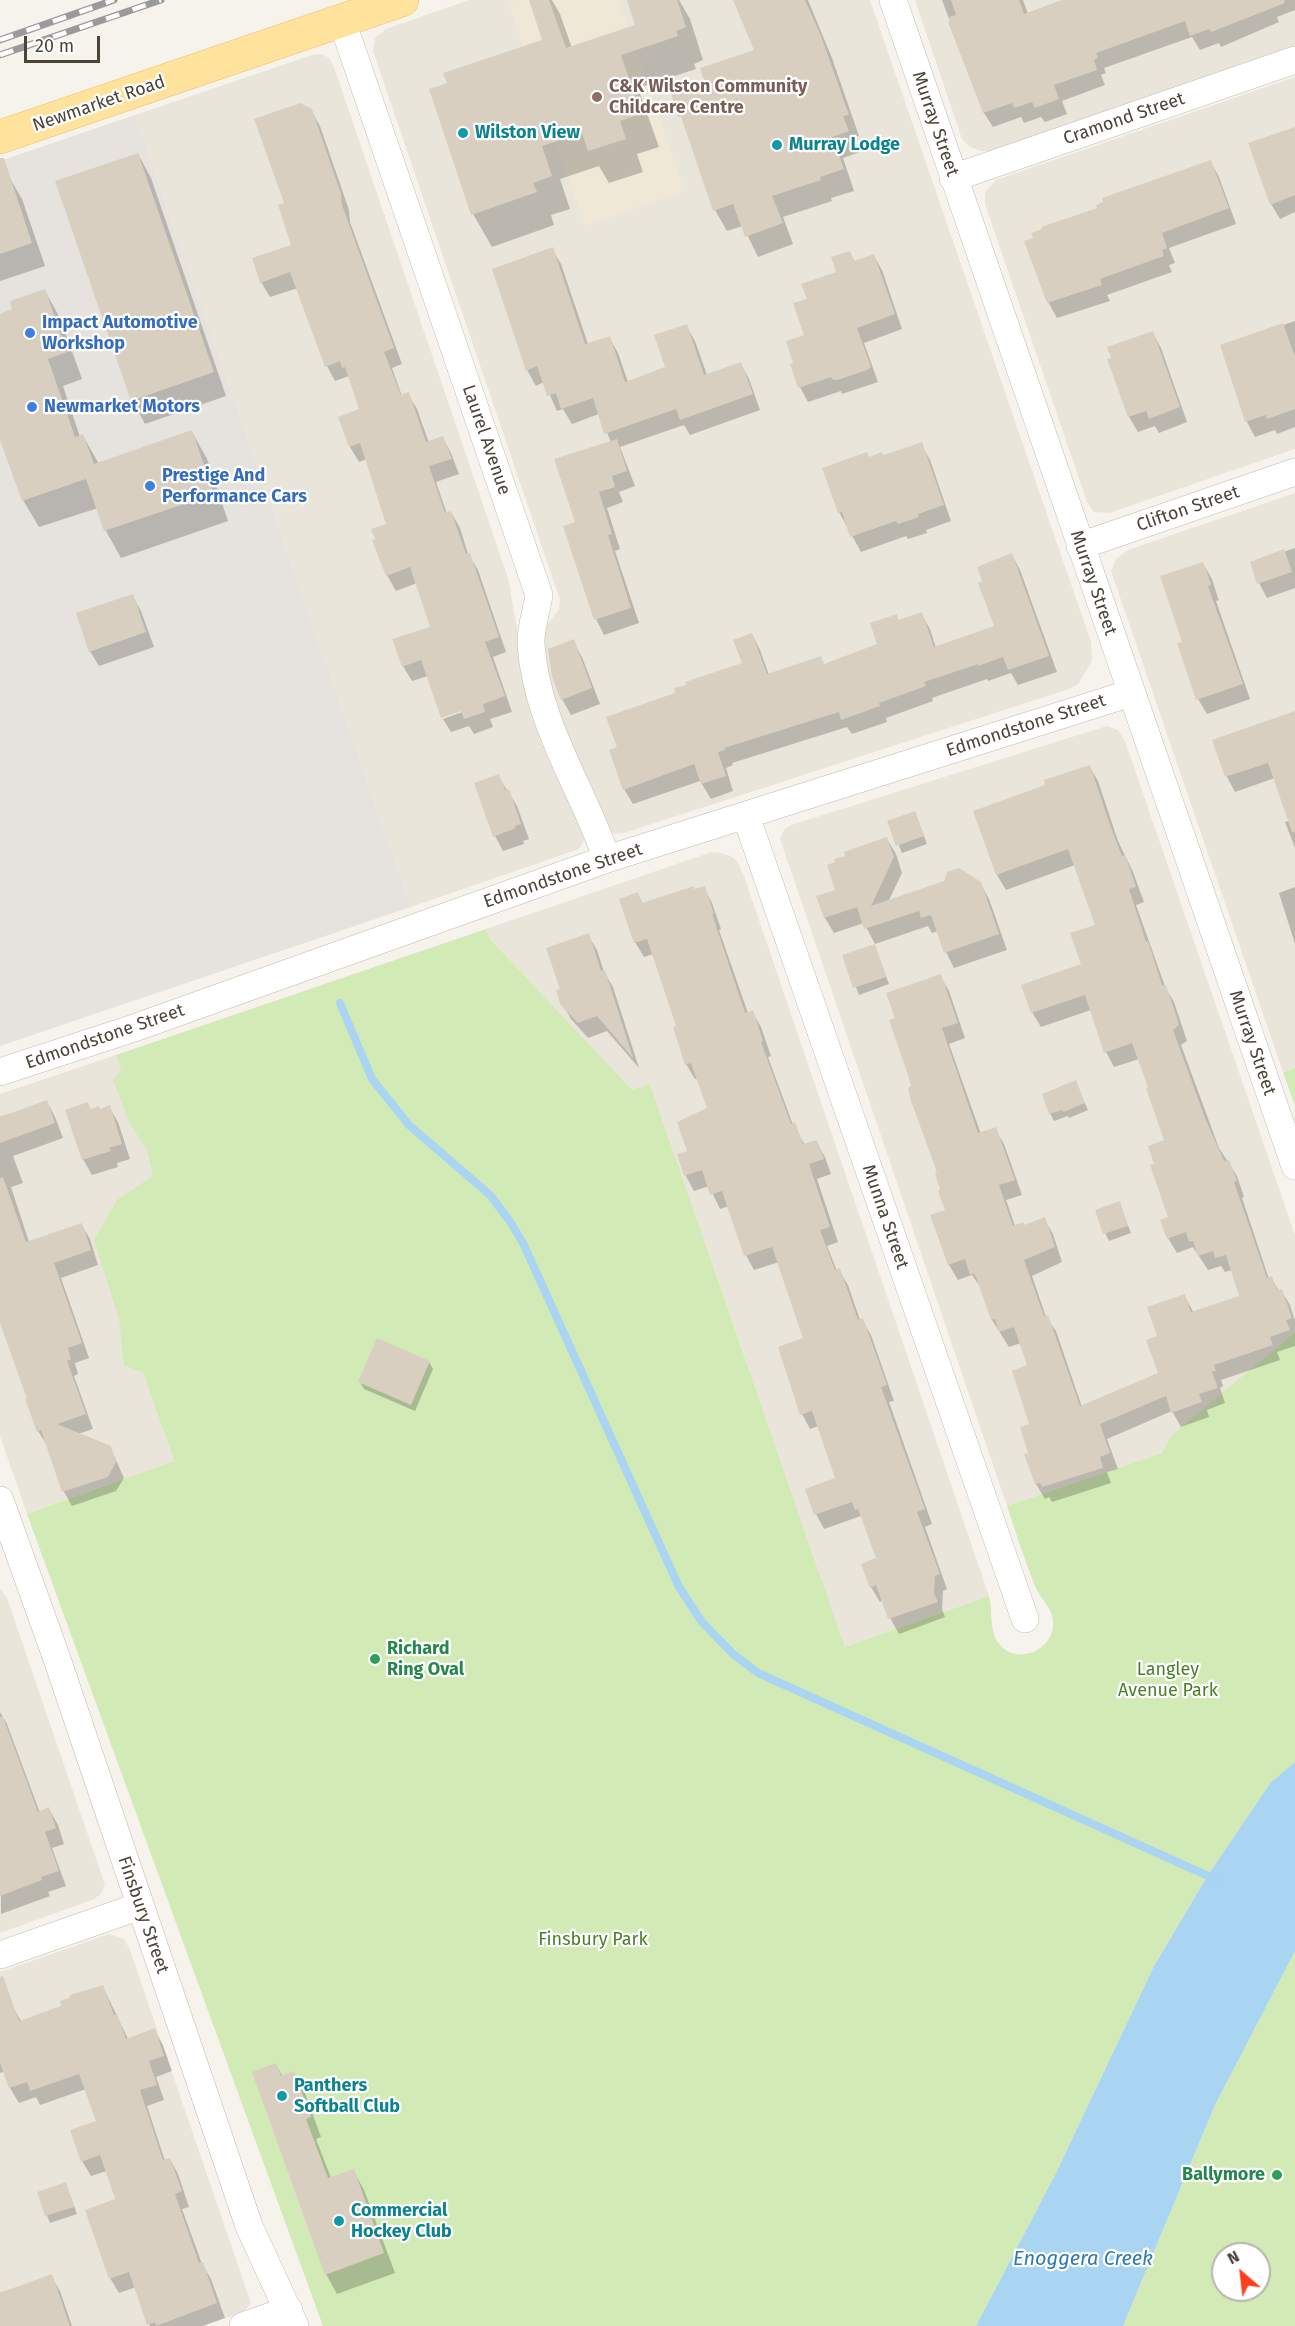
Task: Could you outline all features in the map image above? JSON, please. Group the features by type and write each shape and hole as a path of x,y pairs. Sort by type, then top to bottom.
{"main road":[{"name":"Newmarket Road","path":"0,137 402,0"}],"street":[{"name":"Murray Street","path":"892,0 1295,1166"},
{"name":"Laurel Avenue","path":"342,21 539,595 530,642 540,701 597,830 607,859"},
{"name":"Cramond Street","path":"953,178 1295,60"},
{"name":"Clifton Street","path":"1080,546 1295,472"},
{"name":"Edmondstone Street","path":"0,1072 134,1028 607,859 1131,693"},
{"name":"Munna Street","path":"746,816 1025,1619"},
{"name":"Finsbury Street","path":"0,1500 10,1563 57,1659 249,2226 292,2318"},
{"path":"0,1955 140,1906"},
{"path":"243,2326 292,2318"}],"shaded area":[{"path":"469,0 870,0 1091,642 1092,661 1078,684 1069,689 624,833 610,832 555,712 541,633 559,609 560,600 373,51 375,38 386,29"},
{"name":"C&K Wilston Community Childcare Centre","path":"517,0 619,0 685,191 585,226 508,3"},
{"path":"915,0 1295,0 1295,45 990,151 981,151 970,147 962,139"},
{"path":"321,54 329,58 334,67 508,578 519,640 585,838 579,849 411,907 135,115 312,55"},
{"path":"1295,77 1295,449 1109,513 1094,512 1087,502 985,204 985,192 996,180"},
{"path":"135,115 411,907 0,1046 0,161"},
{"path":"1295,493 1295,1068 1283,1072 1111,571 1116,559 1128,550"},
{"path":"1107,726 1118,730 1125,741 1295,1235 1295,1332 1173,1435 1162,1453 1007,1506 780,839 784,830 791,825"},
{"path":"712,852 732,857 737,861 744,876 989,1596 845,1647 650,1084 632,1091 490,939 486,929"},
{"path":"116,1055 184,1250 110,1276 174,1461 27,1514 0,1436 0,1094"},
{"path":"0,1588 7,1598 105,1885 101,1894 92,1900 0,1933"},
{"path":"109,1934 124,1939 130,1950 251,2303 244,2312 202,2326 0,2326 0,1972"}],"green space":[{"name":"Finsbury Park","path":"486,929 490,939 632,1090 650,1084 845,1647 989,1596 995,1636 1004,1649 1023,1654 1041,1647 1048,1640 1052,1631 1052,1615 1034,1584 1007,1506 1162,1453 1172,1435 1295,1332 1295,1762 1271,1782 1208,1875 1154,1966 1056,2173 976,2326 323,2326 27,1514 174,1461 143,1372 124,1366 119,1319 94,1240 117,1200 153,1176 147,1150 129,1122 113,1080 121,1070 116,1055"},
{"path":"1295,1068 1295,1106 1283,1072"},
{"path":"1295,1951 1295,2326 1123,2326 1215,2105"}],"water":[{"name":"Enoggera Creek","path":"1295,1762 1295,1951 1215,2105 1123,2326 976,2326 1056,2173 1154,1966 1208,1875 1271,1782"}],"building":[{"path":"529,0 549,0 566,48 635,25 627,0 677,0 686,27 676,31 678,36 621,55 641,114 620,121 626,139 588,151 582,133 542,146 552,176 533,183 537,192 471,215 429,89 447,83 443,73 542,40"},
{"path":"733,0 805,0 821,36 849,115 843,116 849,131 832,137 844,169 820,177 821,180 772,196 783,223 745,237 733,204 713,211 671,93 705,83 700,68 754,50"},
{"path":"951,0 1019,0 1024,14 1062,0 1284,0 1285,3 1211,32 1209,29 1190,36 1185,21 1096,53 1098,58 1094,60 1097,70 1054,85 1059,99 1035,108 1032,102 1014,108 1012,103 983,113 948,22 949,17 956,15"},
{"path":"300,103 312,109 341,194 342,205 394,348 384,352 401,395 409,392 426,442 443,436 452,459 429,466 445,513 451,511 466,554 470,553 499,637 485,642 505,696 483,704 485,712 464,719 461,711 441,718 421,660 402,667 392,639 430,627 410,567 386,576 372,540 375,539 371,529 386,524 360,443 349,447 338,417 359,409 345,367 342,368 340,361 325,367 290,272 260,283 252,258 291,245 278,205 284,203 254,119"},
{"path":"1295,127 1295,195 1270,205 1248,143"},
{"path":"138,153 214,372 131,401 55,181"},
{"path":"0,158 4,158 32,243 0,254"},
{"path":"1211,160 1229,208 1162,233 1167,248 1162,250 1164,256 1100,279 1102,285 1047,303 1024,241 1033,238 1031,233 1042,229 1041,227 1097,208 1096,205 1103,202 1102,198"},
{"path":"553,247 585,344 610,336 625,382 665,367 654,335 687,324 704,375 741,362 753,394 680,420 676,409 604,434 593,398 561,409 556,393 547,396 537,366 526,371 492,269"},
{"path":"850,251 854,261 874,254 895,314 857,328 871,367 837,380 831,377 798,388 790,364 793,363 786,341 804,335 793,303 807,299 801,284 836,272 831,257"},
{"path":"45,289 67,352 48,359 75,437 83,434 94,464 192,430 214,494 104,531 86,479 22,501 0,440 0,314 12,309 10,301"},
{"path":"1283,323 1295,357 1295,409 1267,419 1266,415 1245,422 1220,345"},
{"path":"1153,331 1180,407 1149,419 1146,411 1128,417 1107,359 1111,358 1107,347"},
{"path":"617,439 627,471 612,476 615,487 599,492 612,534 608,535 631,608 594,620 563,526 575,522 554,459"},
{"path":"922,442 944,505 918,514 919,517 898,524 896,521 850,537 842,512 838,513 822,468 867,452 869,457 882,452 884,455"},
{"path":"1284,549 1292,572 1257,584 1250,562"},
{"path":"1012,553 1049,656 1008,670 1003,657 978,666 978,664 924,682 926,686 841,720 839,712 724,748 725,750 718,752 726,776 701,784 694,764 623,790 609,750 617,747 606,717 675,693 674,688 686,685 685,682 742,663 733,640 752,633 767,674 821,656 824,664 877,644 870,623 897,614 898,620 922,612 934,647 994,626 978,583 982,581 977,567"},
{"path":"1203,562 1211,585 1208,586 1243,684 1196,700 1177,643 1182,642 1160,576"},
{"path":"133,594 146,632 89,652 76,613"},
{"path":"574,639 592,688 561,700 552,677 548,649"},
{"path":"1295,711 1295,832 1292,832 1268,763 1225,777 1212,740"},
{"path":"1090,765 1110,825 1122,856 1125,855 1136,887 1129,889 1162,985 1166,985 1175,1012 1179,1025 1173,1030 1205,1118 1224,1161 1229,1160 1237,1181 1234,1182 1267,1278 1272,1276 1277,1290 1282,1289 1292,1318 1286,1320 1290,1330 1270,1337 1273,1345 1214,1365 1216,1371 1212,1372 1218,1388 1199,1394 1202,1402 1171,1413 1166,1396 1100,1424 1110,1453 1100,1457 1103,1468 1042,1487 1040,1483 1035,1484 1024,1454 1028,1453 1020,1427 1029,1424 1012,1371 1027,1365 1014,1327 999,1332 995,1319 991,1320 976,1277 973,1273 970,1275 965,1259 948,1265 930,1215 945,1210 938,1191 940,1190 935,1173 937,1172 911,1101 908,1088 911,1086 889,1020 895,1018 886,993 941,974 958,1023 942,1028 978,1133 996,1127 1015,1180 999,1185 1013,1226 1023,1222 1024,1225 1045,1217 1055,1247 1024,1260 1044,1316 1048,1315 1080,1406 1158,1373 1146,1340 1157,1336 1147,1307 1185,1294 1191,1312 1239,1296 1226,1255 1215,1258 1213,1251 1198,1256 1193,1241 1189,1242 1186,1232 1167,1239 1160,1220 1168,1217 1150,1165 1154,1164 1148,1146 1164,1140 1132,1043 1104,1053 1085,995 1031,1013 1021,985 1081,964 1070,933 1095,925 1068,849 996,875 973,811 1045,785 1044,780"},
{"path":"499,774 505,790 509,789 521,824 493,837 474,783"},
{"path":"915,811 924,836 896,846 887,821"},
{"path":"887,837 894,857 871,906 944,881 947,872 959,868 981,882 999,934 944,953 931,915 921,918 919,911 864,929 857,907 824,918 816,896 835,890 827,865 835,862 834,859 845,856 844,852"},
{"path":"694,886 694,889 705,886 745,1013 753,1010 763,1041 761,1042 791,1124 795,1122 803,1144 817,1140 824,1159 809,1164 830,1227 820,1230 835,1270 840,1268 858,1320 863,1318 887,1385 881,1387 925,1509 917,1512 940,1574 935,1576 934,1593 938,1602 888,1619 876,1585 870,1588 861,1564 876,1558 858,1509 855,1510 852,1502 814,1515 805,1489 835,1478 812,1411 800,1415 778,1347 803,1338 772,1247 744,1256 722,1191 710,1195 702,1170 684,1176 677,1154 687,1151 677,1122 707,1108 691,1063 685,1065 673,1027 676,1026 647,939 634,943 619,899 638,892 642,903"},
{"path":"589,933 601,971 605,970 633,1058 597,1016 578,1023 560,1004 556,990 560,989 546,948"},
{"path":"875,944 886,977 853,988 842,955"},
{"path":"1076,1080 1085,1103 1063,1112 1062,1110 1049,1114 1042,1094"},
{"path":"47,1100 55,1123 0,1143 0,1117"},
{"path":"88,1102 90,1109 99,1106 100,1109 110,1105 122,1144 109,1148 111,1151 82,1160 65,1110"},
{"path":"3,1177 26,1242 82,1223 91,1250 54,1263 82,1343 68,1348 71,1359 67,1361 86,1414 57,1424 111,1446 116,1462 108,1477 62,1492 41,1430 37,1432 0,1323 0,1178"},
{"path":"1120,1201 1128,1226 1103,1234 1095,1210"},
{"path":"377,1338 430,1361 411,1405 358,1382"},
{"path":"0,1717 3,1717 38,1812 49,1807 56,1828 45,1832 59,1871 0,1896"},
{"path":"3,1976 19,2021 61,2006 60,2001 69,1998 70,1995 103,1985 126,2039 155,2028 164,2056 149,2061 157,2085 140,2090 163,2160 170,2158 182,2191 175,2194 199,2263 203,2262 217,2303 156,2326 155,2322 147,2325 129,2272 109,2279 85,2210 115,2199 100,2155 81,2162 70,2130 96,2121 79,2074 30,2091 27,2082 9,2088 0,2063 0,1977"},
{"path":"276,2063 281,2076 294,2071 311,2117 306,2119 328,2178 354,2169 384,2253 325,2275 252,2072"},
{"path":"66,2182 74,2207 45,2216 37,2192"},
{"path":"52,2274 70,2326 0,2326 0,2293"}],"waterway":[{"path":"340,1003 372,1079 409,1125 490,1195 523,1243 679,1587 702,1622 733,1654 758,1673 1217,1880"}],"railway":[{"path":"0,40 114,0"},
{"path":"0,55 161,0"}],"place":[{"name":"C&K Wilston Community Childcare Centre","path":"597,97"},
{"name":"Wilston View","path":"463,133"},
{"name":"Murray Lodge","path":"777,145"},
{"name":"Impact Automotive Workshop","path":"30,333"},
{"name":"Newmarket Motors","path":"32,407"},
{"name":"Prestige And Performance Cars","path":"150,486"},
{"name":"Richard Ring Oval","path":"375,1659"},
{"name":"Panthers Softball Club","path":"282,2096"},
{"name":"Ballymore","path":"1277,2175"},
{"name":"Commercial Hockey Club","path":"339,2221"}],"park label":[{"name":"Langley Avenue Park","path":"1168,1680"}]}
